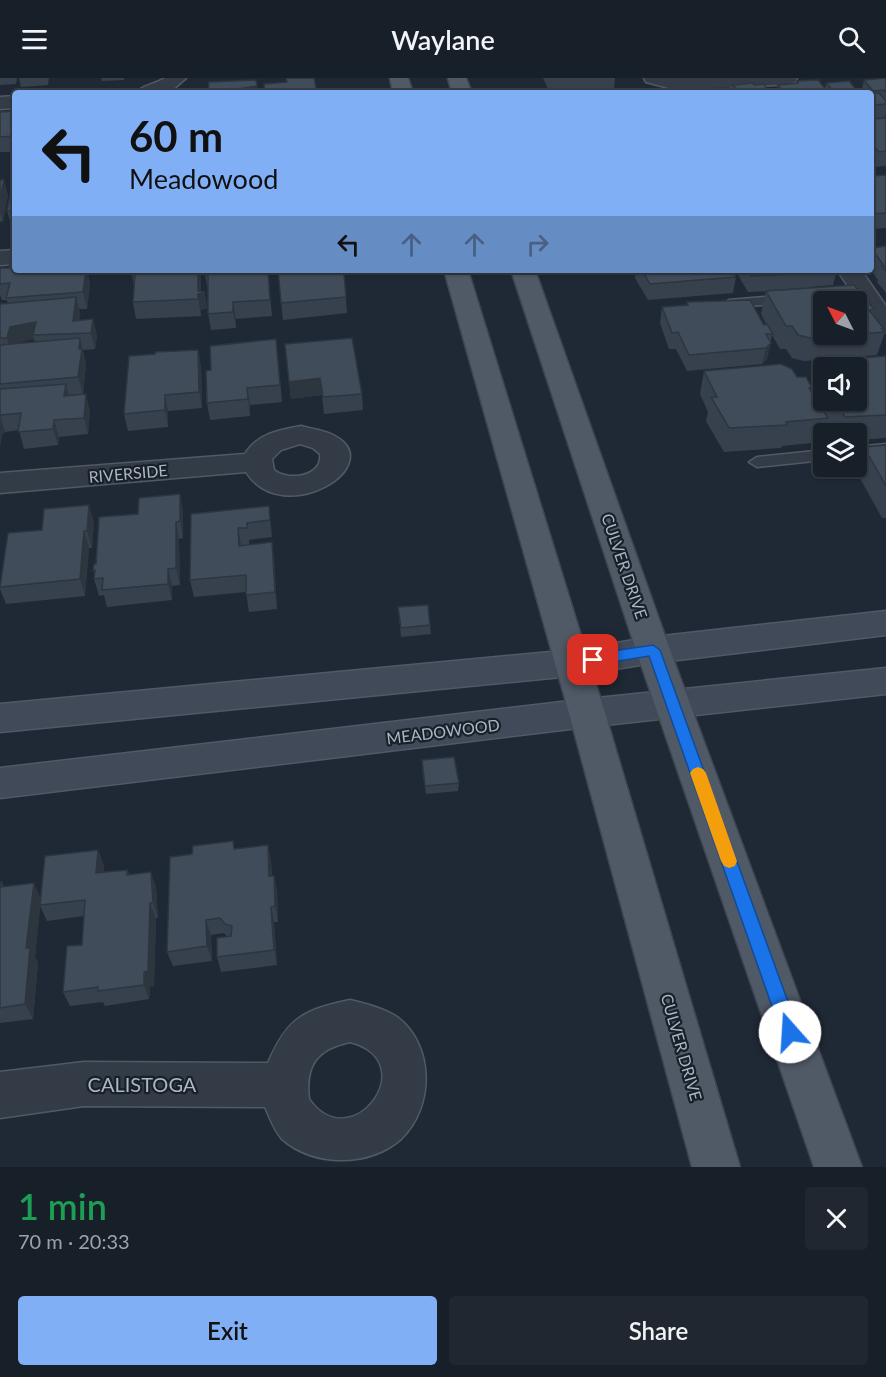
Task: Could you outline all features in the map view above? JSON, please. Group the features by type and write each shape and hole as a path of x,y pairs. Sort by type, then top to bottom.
{"main road":[{"name":"CULVER DRIVE","path":"457,273 573,663 716,1167"},
{"name":"CULVER DRIVE","path":"524,273 653,650 838,1167"},
{"path":"0,718 573,663 653,650 886,623"},
{"name":"MEADOWOOD","path":"0,783 587,713 674,706 886,681"}],"street":[{"path":"653,78 680,85 788,78"},
{"path":"855,286 886,324"},
{"name":"RIVERSIDE","path":"0,483 257,462"},
{"name":"CALISTOGA","path":"0,1095 84,1084 285,1085"}],"lane":[{"path":"719,305 797,299"},
{"path":"867,451 886,449"},
{"path":"757,462 813,456"}],"building":[{"path":"286,78 314,78 316,90 265,90 264,84 287,82"},
{"path":"886,78 886,92 872,90 864,80"},
{"path":"256,80 257,86 238,90 208,90 209,82"},
{"path":"818,80 826,90 782,90 778,85 798,83 797,81"},
{"path":"849,81 856,90 832,90 826,83"},
{"path":"764,84 767,90 737,90 733,85"},
{"path":"729,88 731,90 705,90"},
{"path":"874,93 879,93 886,104 874,105"},
{"path":"12,111 12,136 0,137 0,112"},
{"path":"886,118 886,151 879,152 874,146 874,119"},
{"path":"886,175 886,213 874,214 874,176"},
{"path":"0,180 4,180 0,197"},
{"path":"12,187 12,211 7,211"},
{"path":"886,246 886,271 874,252 874,248"},
{"path":"12,264 12,273 86,273 83,292 6,298 10,283 0,284 0,268 9,268"},
{"path":"132,273 198,273 198,291 205,292 198,294 198,299 133,302 135,274 132,275"},
{"path":"205,273 268,273 270,300 233,302 233,312 208,314 208,275"},
{"path":"278,273 344,274 346,297 281,303"},
{"path":"644,273 734,273 736,277 650,284"},
{"path":"750,273 813,273 751,276"},
{"path":"854,285 859,291 813,291 813,338 798,335 792,326 786,326 766,291"},
{"path":"76,297 73,321 93,319 91,333 33,335 36,322 10,327 7,338 0,338 0,304"},
{"path":"750,300 764,325 767,324 773,334 766,334 771,343 766,348 689,355 678,332 672,333 662,307 688,305 687,302"},
{"path":"867,301 874,309 869,310 885,332 867,333"},
{"path":"80,338 79,349 82,349 78,377 0,384 0,345"},
{"path":"352,338 362,394 323,397 320,378 289,382 285,344"},
{"path":"276,339 280,385 247,388 248,399 207,403 206,371 211,370 210,346"},
{"path":"198,350 199,392 165,395 165,410 124,414 129,356"},
{"path":"886,356 886,415 845,417 842,411 867,411 867,358"},
{"path":"781,364 792,369 797,377 806,377 812,388 809,388 813,394 813,411 824,411 828,418 786,422 787,425 729,428 711,397 717,397 704,371"},
{"path":"66,384 64,396 86,394 84,418 54,420 53,429 18,432 21,413 0,415 0,389"},
{"path":"886,445 886,486 867,452 867,447"},
{"path":"180,494 180,521 176,522 176,568 168,569 168,584 102,590 103,578 94,579 95,570 93,570 96,564 99,517 138,514 139,498"},
{"path":"89,505 87,531 84,531 80,579 0,587 8,533 42,530 44,509"},
{"path":"269,506 270,520 247,523 247,528 238,528 239,546 272,542 275,592 246,595 246,575 190,580 191,514"},
{"path":"428,605 430,625 401,628 398,607"},
{"path":"454,757 459,783 425,786 422,760"},
{"path":"233,841 234,849 268,845 269,876 274,876 275,906 271,907 274,950 217,957 217,938 231,936 232,926 225,924 220,918 206,920 207,946 167,952 170,857 192,854 193,846"},
{"path":"98,850 96,873 127,870 127,875 151,872 153,902 150,903 148,971 144,972 144,985 98,991 98,987 63,992 67,946 82,945 85,900 40,905 45,856"},
{"path":"0,882 2,882 1,887 34,883 26,948 30,948 25,1004 0,1008"}],"slow traffic":[{"path":"698,773 729,861"}],"route":[{"path":"593,660 653,650 790,1032"}]}
